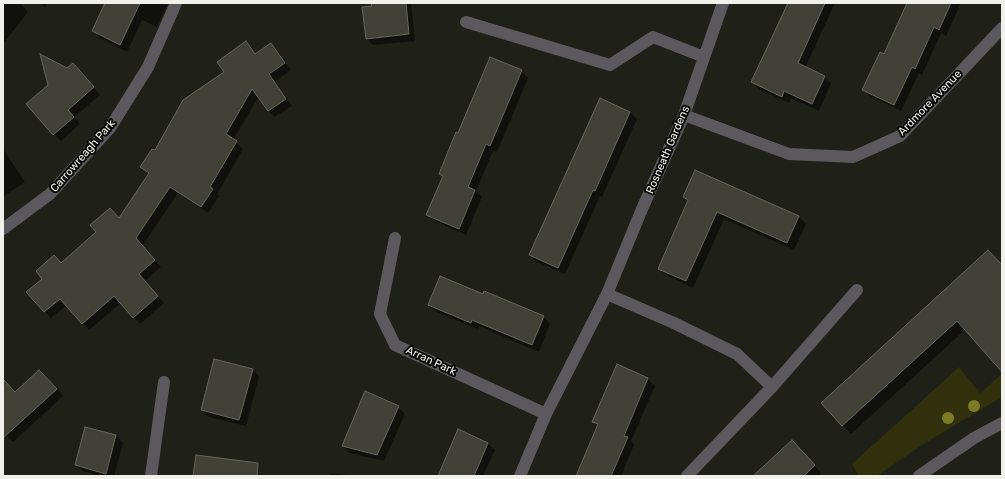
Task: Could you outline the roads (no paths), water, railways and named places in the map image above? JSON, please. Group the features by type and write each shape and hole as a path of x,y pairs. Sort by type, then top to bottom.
{"street":[{"name":"Carrowreagh Park","path":"3,229 50,194 110,128 148,67 176,3"},
{"name":"Rosneath Gardens","path":"520,476 546,414 607,294 642,209 684,115 723,3"},
{"path":"466,22 610,65 653,37 704,57"},
{"name":"Ardmore Avenue","path":"684,115 789,154 853,156 900,136 1002,28"},
{"name":"Arran Park","path":"395,238 380,314 395,345 546,414"},
{"path":"687,476 772,387 857,290"},
{"path":"607,294 674,323 737,354 772,387"},
{"path":"151,476 164,382"},
{"path":"918,476 931,472 974,438 1002,423"}]}
